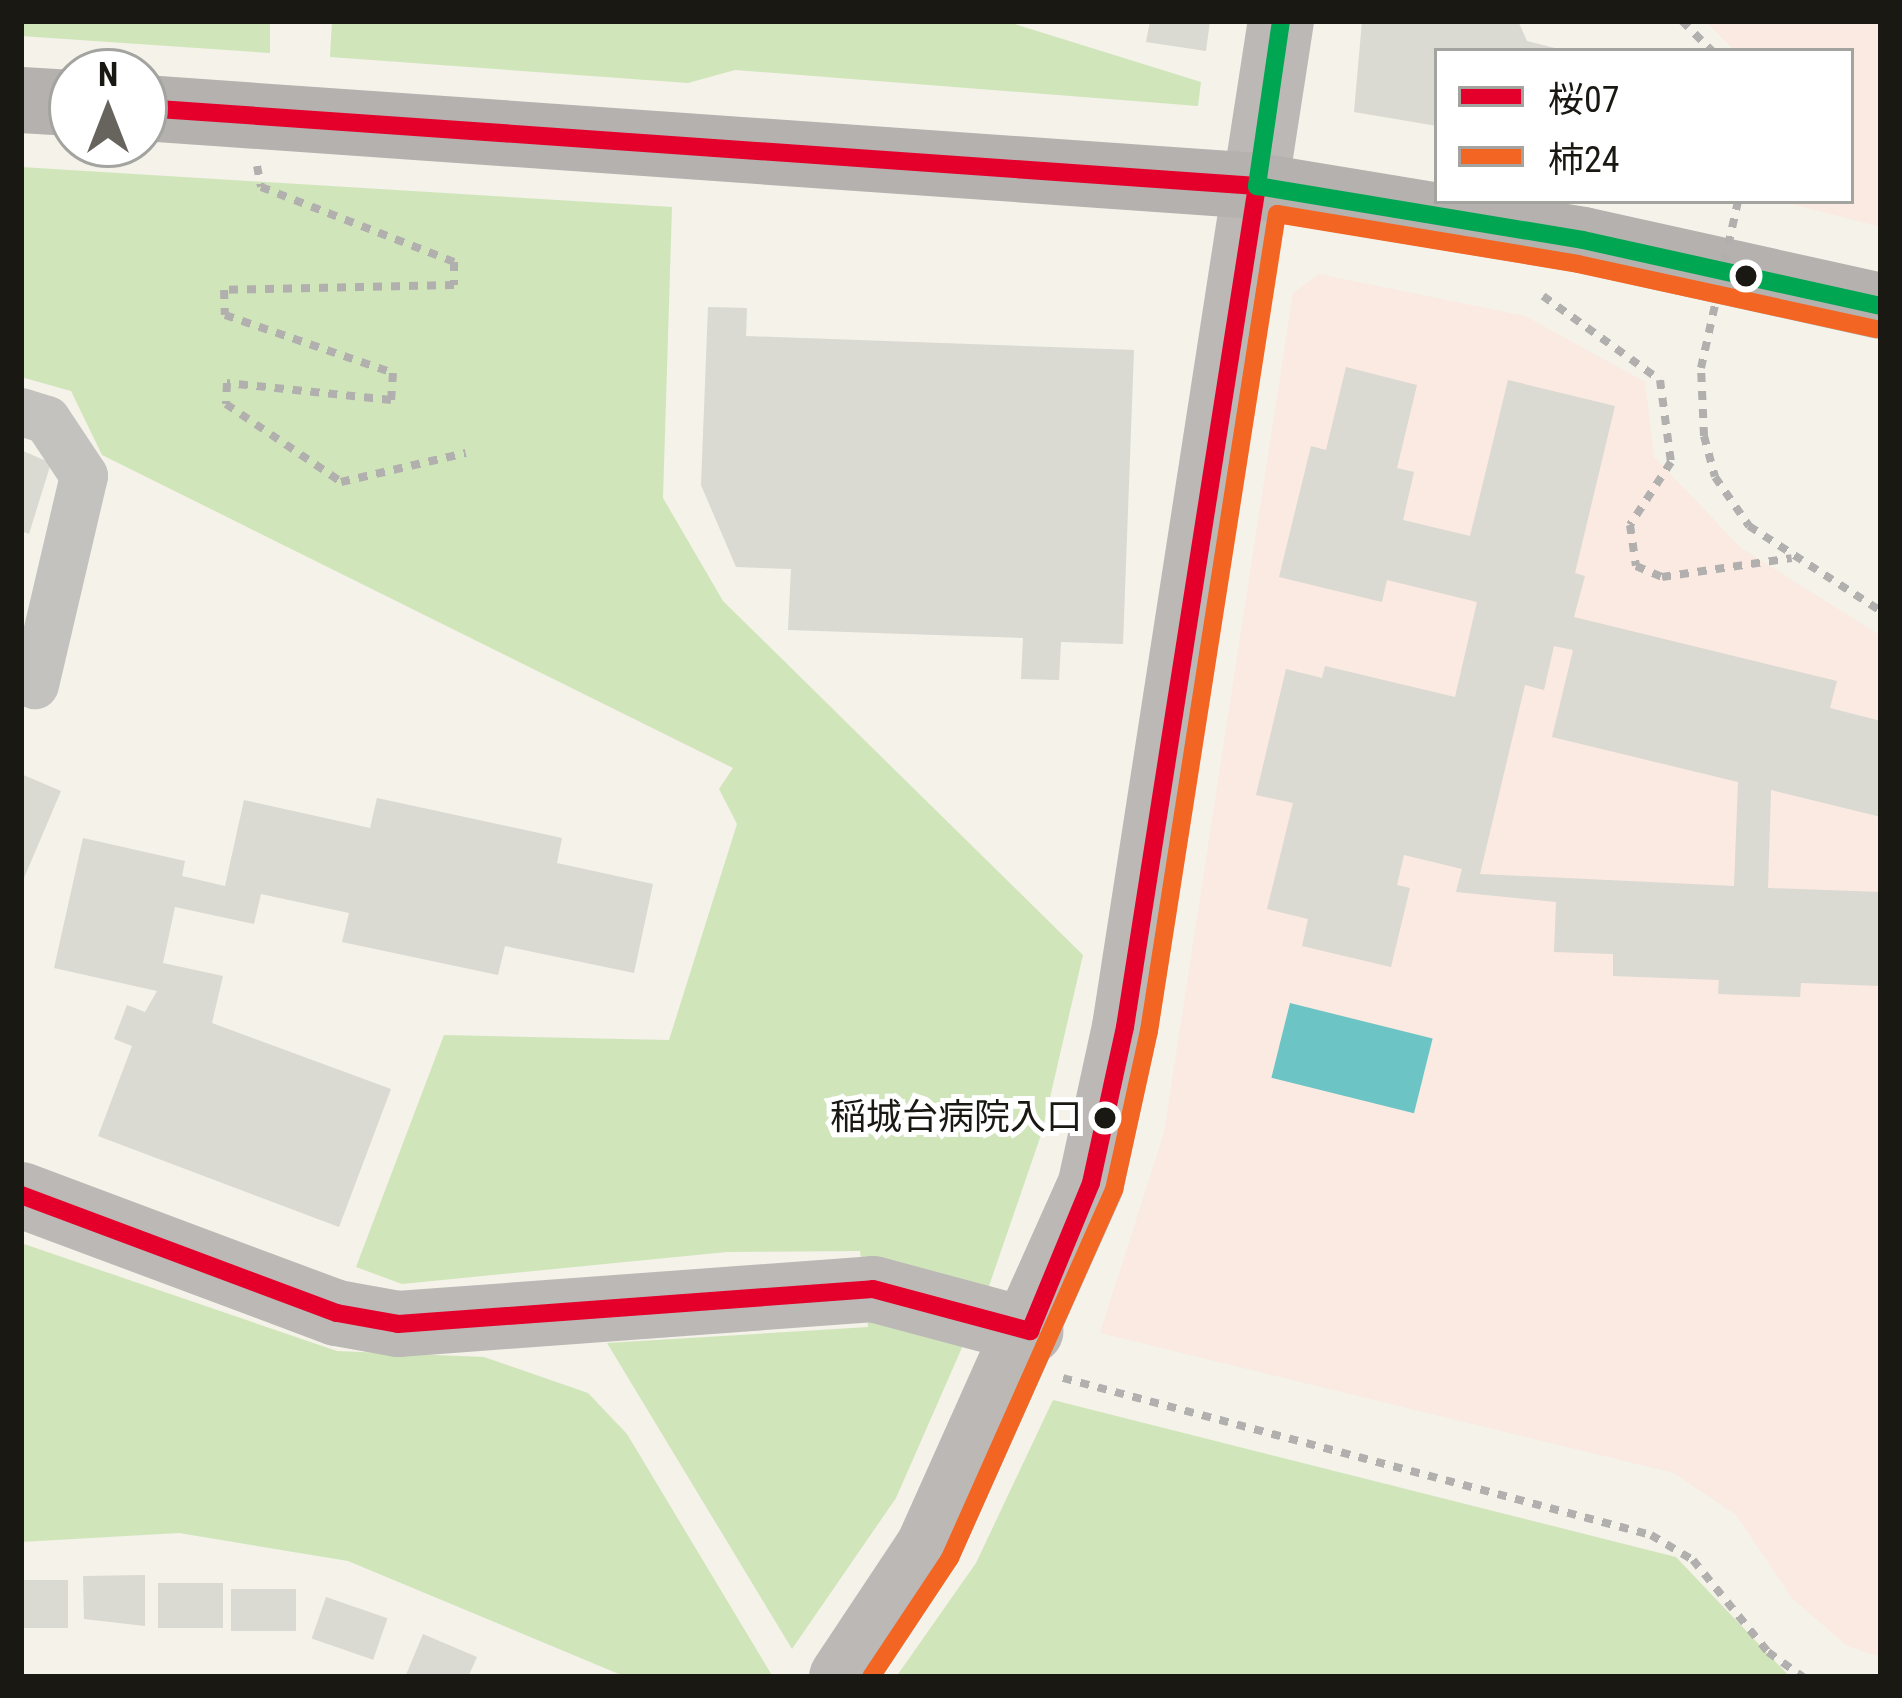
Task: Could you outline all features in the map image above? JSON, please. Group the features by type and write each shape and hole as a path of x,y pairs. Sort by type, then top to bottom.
{"main road":[{"path":"842,1677 1047,1354 1125,1027 1282,21"},
{"path":"168,110 1257,186 1583,240 1881,307"},
{"path":"21,1195 337,1313 398,1324 873,1289 1047,1354"}],"street":[{"path":"21,412 46,419 84,476 35,685"}],"path":[{"path":"1682,21 1709,48"},
{"path":"256,164 261,187 454,262 454,285 224,290 225,315 393,373 391,400 227,382 226,404 341,482 466,453"},
{"path":"1737,204 1701,368 1704,436 1730,505 1792,558 1881,611"},
{"path":"1543,296 1660,380 1671,462 1630,525 1636,566 1662,577 1792,558"},
{"path":"1047,1354 1651,1534 1693,1560 1768,1652 1804,1677"}],"shaded area":[{"path":"1705,21 1881,21 1881,227 1792,204 1854,204 1854,48 1732,48"},
{"path":"1319,274 1525,316 1645,382 1654,457 1741,548 1881,636 1881,1657 1847,1646 1793,1599 1736,1515 1674,1473 1100,1333 1164,1133 1293,293"}],"green space":[{"path":"21,21 270,21 270,53 21,36"},
{"path":"332,21 1005,21 1201,82 1198,106 735,70 688,83 330,57"},
{"path":"21,167 672,207 663,498 723,601 1083,955 1042,1132 989,1286 896,1498 792,1649 607,1343 868,1327 860,1251 727,1252 402,1284 356,1267 444,1035 669,1040 737,824 719,789 733,768 102,455 71,391 21,377"},
{"path":"21,1243 337,1351 484,1357 588,1393 627,1434 773,1677 626,1677 348,1561 179,1533 21,1542"},
{"path":"1053,1400 1676,1557 1790,1677 896,1677 976,1563"}],"water":[{"path":"1290,1003 1433,1039 1414,1113 1271,1078"}],"building":[{"path":"1150,21 1210,21 1206,51 1146,42"},
{"path":"1362,21 1518,21 1527,41 1555,48 1434,48 1434,125 1354,112"},
{"path":"708,307 747,308 746,336 1134,350 1123,644 1061,642 1059,680 1021,679 1023,638 788,630 791,569 736,567 701,485"},
{"path":"1346,367 1417,385 1397,468 1414,472 1403,520 1470,536 1508,380 1615,406 1575,573 1585,576 1574,617 1837,681 1830,708 1881,721 1881,817 1771,790 1768,888 1881,892 1881,986 1801,983 1800,997 1718,994 1719,980 1613,976 1613,954 1554,952 1556,902 1456,892 1462,869 1404,855 1397,885 1410,888 1391,967 1302,946 1308,919 1267,909 1293,803 1256,795 1286,669 1322,678 1325,666 1455,697 1477,602 1387,580 1382,602 1279,577 1311,446 1326,450","holes":["1554,646 1573,650 1552,737 1738,782 1734,886 1480,874 1525,685 1544,690"]},
{"path":"23,451 51,463 29,534 21,531"},
{"path":"21,774 61,791 21,885"},
{"path":"377,798 562,838 557,863 653,884 634,973 505,946 498,975 342,942 349,913 261,894 254,924 175,907 163,963 223,976 212,1023 391,1089 339,1227 98,1136 132,1046 114,1039 127,1005 145,1012 157,991 54,968 83,838 185,861 182,876 225,886 244,800 370,828"},
{"path":"145,1575 145,1626 84,1619 83,1576"},
{"path":"21,1580 68,1580 68,1628 21,1628"},
{"path":"158,1583 223,1583 223,1628 158,1628"},
{"path":"231,1589 296,1589 296,1631 231,1631"},
{"path":"326,1597 387,1618 373,1660 312,1639"},
{"path":"423,1634 477,1657 468,1677 406,1675"}],"transit line":[{"path":"1281,21 1257,186 1583,240 1881,306"},
{"name":"桜07","path":"21,1195 337,1313 398,1324 873,1289 1030,1331 1091,1183 1125,1027 1257,186 168,110"},
{"name":"柿24","path":"871,1677 950,1558 1114,1190 1149,1031 1277,214 1578,264 1876,329"}],"place":[{"name":"稲城台病院入口","path":"1105,1118"}]}
